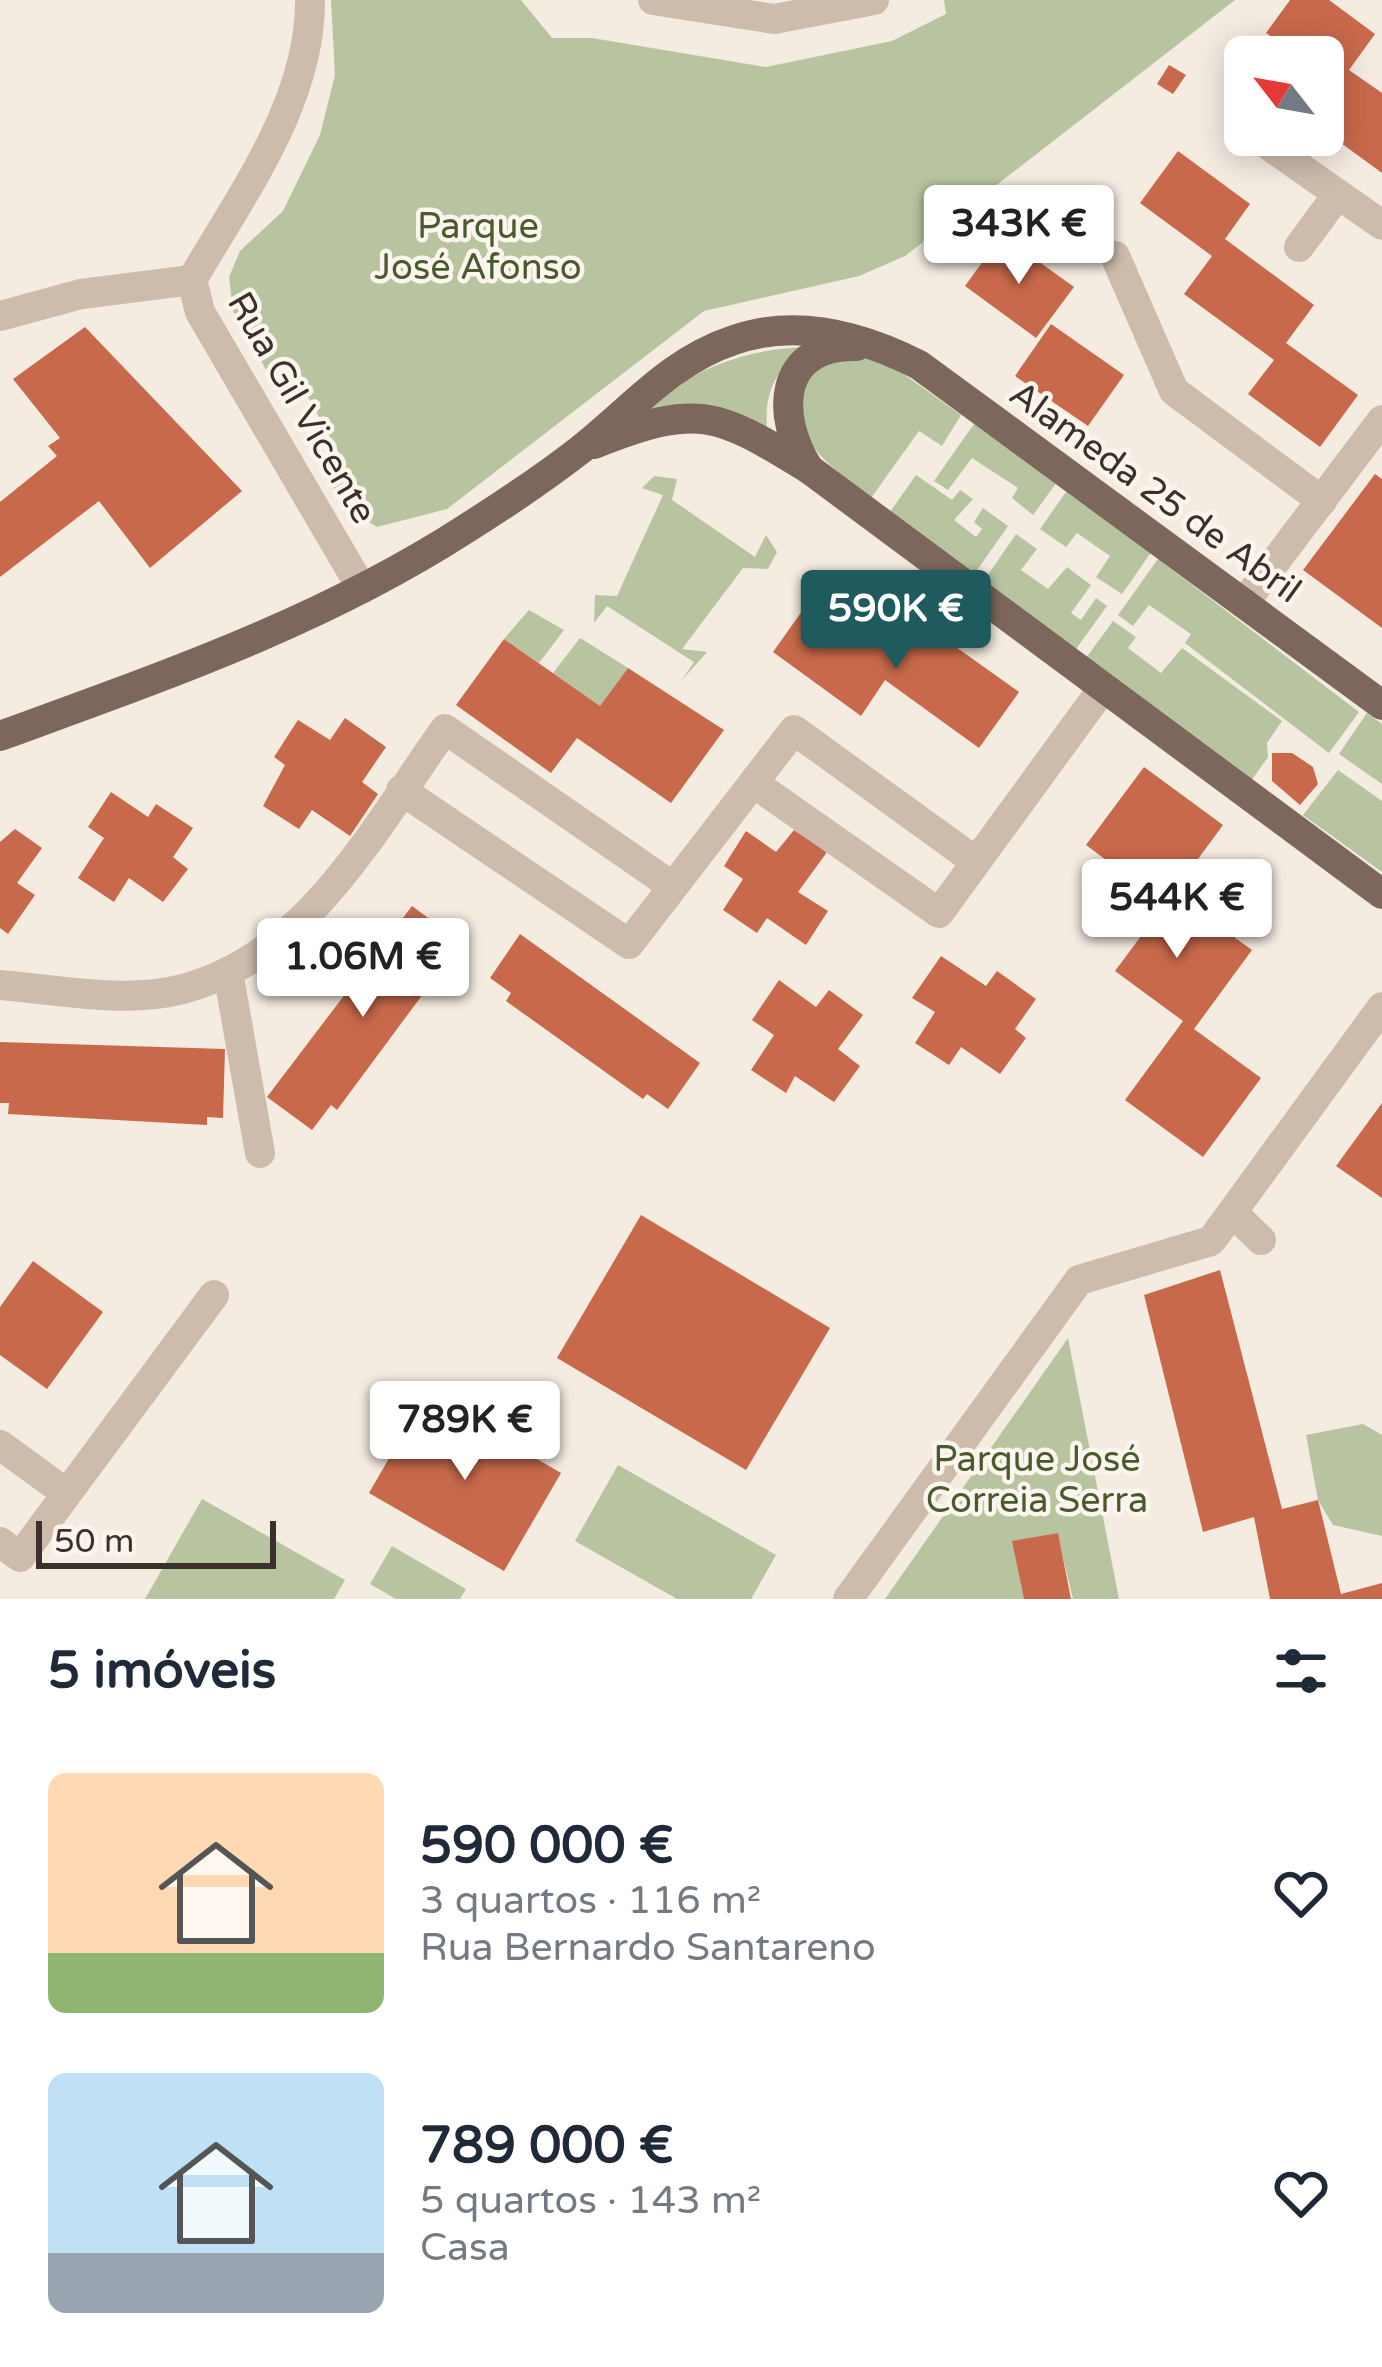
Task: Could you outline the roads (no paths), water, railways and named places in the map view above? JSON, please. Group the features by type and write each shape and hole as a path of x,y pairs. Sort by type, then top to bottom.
{"main road":[{"name":"Alameda 25 de Abril","path":"582,448 627,404 694,355 738,338 778,331 832,332 881,346 919,365 1382,705"},
{"path":"809,469 791,441 785,415 786,394 796,374 815,355 839,345 881,346"},
{"path":"0,736 220,656 362,589 465,530 582,448 660,418 710,419 746,430 809,469 1382,894"}],"street":[{"name":"Rua Gil Vicente","path":"310,0 310,38 290,103 192,280 200,312 362,589"},
{"path":"653,0 774,19 874,0"},
{"path":"1284,156 1382,225"},
{"path":"1299,247 1338,194"},
{"path":"1114,256 1174,391 1322,501"},
{"path":"0,316 81,294 192,280"},
{"path":"1244,603 1379,433"},
{"path":"755,784 939,913 1103,688"},
{"path":"0,985 129,995 182,989 228,971 301,922 349,866 445,729 672,886"},
{"path":"401,790 629,944 794,730 975,861"},
{"path":"228,971 260,1154"},
{"path":"848,1599 1079,1280 1211,1241 1382,1007"},
{"path":"1233,1213 1261,1240"},
{"path":"0,1542 20,1557 214,1295"},
{"path":"0,1445 66,1492"}],"park label":[{"name":"Parque José Afonso","path":"478,246"},
{"name":"Parque José Correia Serra","path":"1037,1478"}]}
